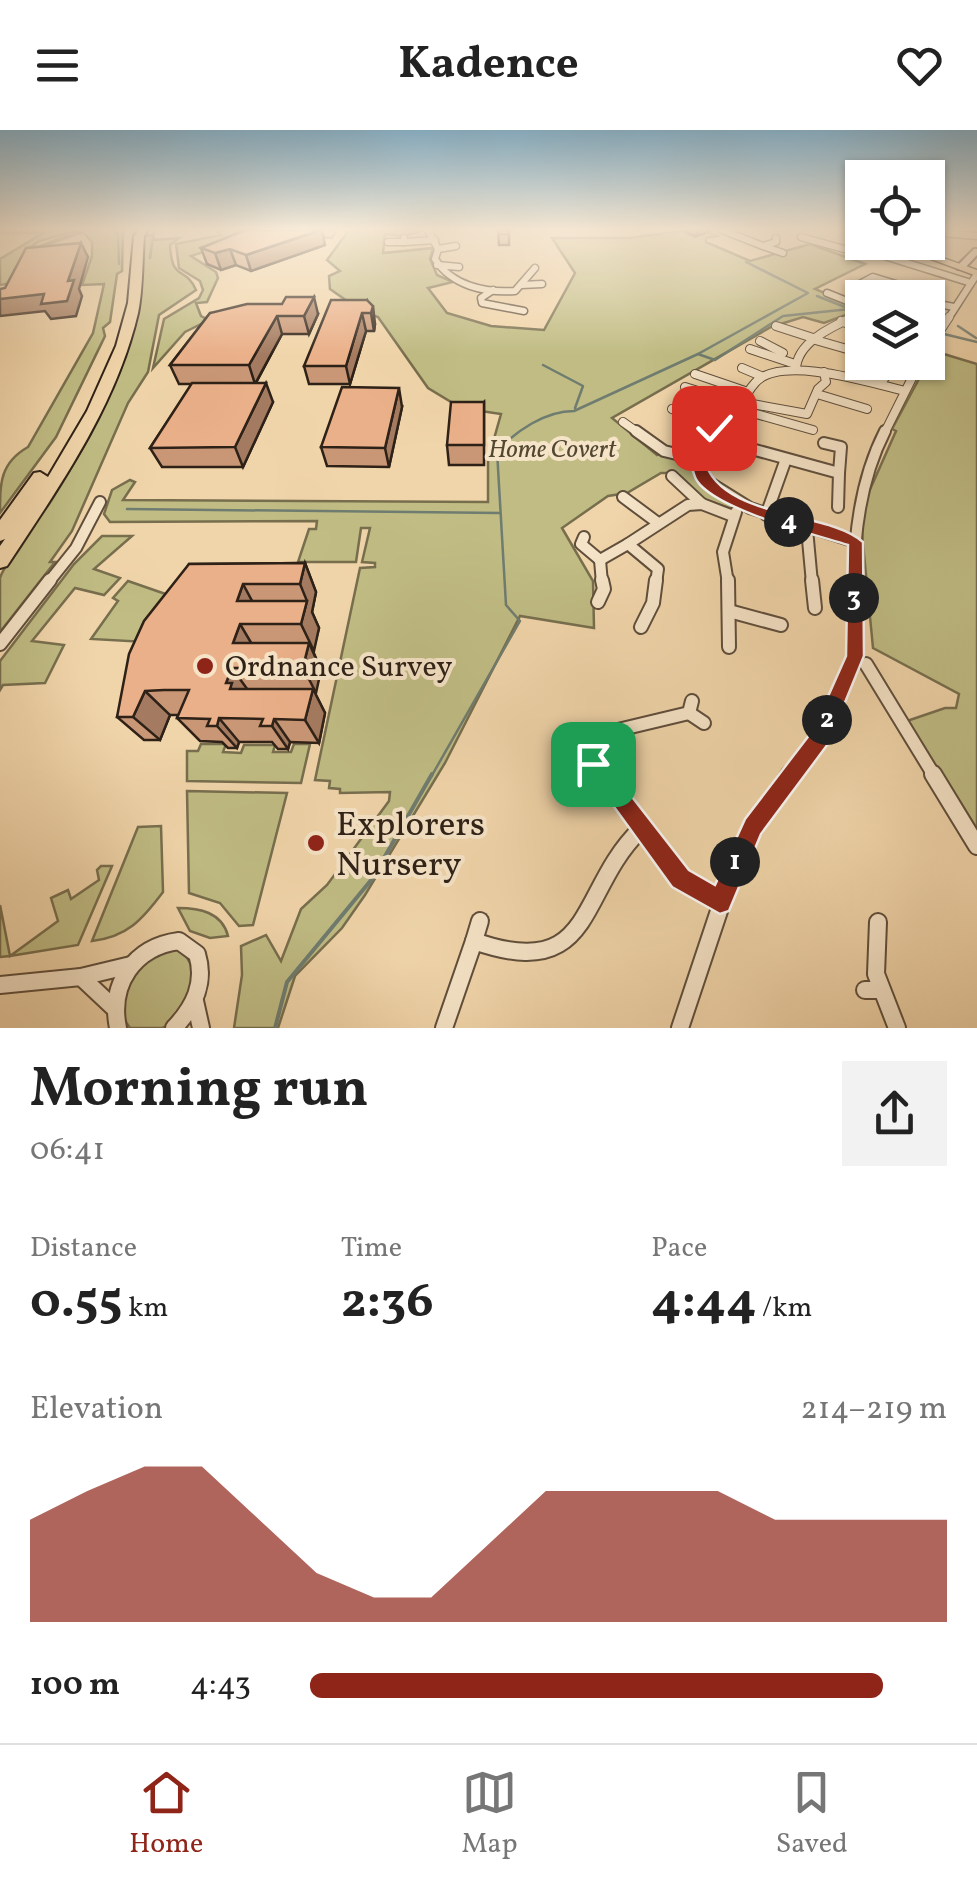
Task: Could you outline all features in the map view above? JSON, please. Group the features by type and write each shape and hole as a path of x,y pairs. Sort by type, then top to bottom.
{"highway":[{"path":"0,534 58,449 106,356 123,298 125,272"},
{"path":"0,561 68,457 106,385 133,307 135,272"}],"street":[{"path":"444,272 450,278 494,290 516,291 534,272"},
{"path":"862,272 885,280"},
{"path":"937,272 968,282"},
{"path":"945,322 977,273"},
{"path":"866,280 873,276"},
{"path":"522,284 540,286"},
{"path":"494,290 481,298 482,303 520,310"},
{"path":"827,293 845,301"},
{"path":"945,305 954,307"},
{"path":"845,319 812,338 797,364 761,376 737,420 703,446 697,459 702,478 740,504 856,542"},
{"path":"776,326 845,348"},
{"path":"760,341 797,364"},
{"path":"750,349 905,391"},
{"path":"742,368 761,376"},
{"path":"685,387 806,414 826,382 824,372"},
{"path":"695,374 744,401 813,430"},
{"path":"880,384 883,380"},
{"path":"680,1028 720,902 753,826 820,737 855,656 856,542 875,451 911,380"},
{"path":"817,394 867,409"},
{"path":"672,409 748,448 839,473"},
{"path":"623,422 664,451 697,459"},
{"path":"824,443 842,448 838,508"},
{"path":"766,514 786,459"},
{"path":"672,476 702,504 734,516"},
{"path":"623,497 658,523"},
{"path":"0,644 76,548 100,502"},
{"path":"600,560 688,505 702,504"},
{"path":"728,647 728,567 723,552 740,504"},
{"path":"807,528 815,608"},
{"path":"584,537 581,544 600,560 604,589 598,602"},
{"path":"628,544 658,569 652,603 641,627"},
{"path":"728,611 781,625"},
{"path":"866,664 977,846"},
{"path":"704,723 691,707 597,734 591,746 600,776 640,830 680,878 720,902"},
{"path":"474,942 530,950 566,943 585,920 612,858 640,830"},
{"path":"444,1028 480,921"},
{"path":"878,922 873,990 897,1028"},
{"path":"116,1018 118,988 131,965 159,943 187,943 197,954 201,969 194,1000 174,1028"},
{"path":"0,985 81,977 131,965"},
{"path":"81,977 116,1018"},
{"path":"194,1000 201,1028"}],"green space":[{"path":"0,272 20,272 12,283 0,285"},
{"path":"87,272 120,272 110,322 103,328 105,336 56,437 0,513 1,483 7,467 28,447 93,333 104,284 82,285"},
{"path":"180,272 196,290 159,315 148,372 128,403 72,531 50,562 55,562 0,632 0,578 71,469 104,407 128,343 141,274"},
{"path":"185,272 216,272 218,278 207,302 196,303 201,316 209,320 185,332 153,368 164,319 199,298 203,290 200,281"},
{"name":"Home Covert","path":"338,272 436,272 453,282 428,288 447,313 491,326 544,330 574,272 849,272 815,289 845,302 845,315 824,323 803,317 771,327 612,418 657,455 663,452 691,460 700,482 735,503 732,509 703,499 667,473 661,473 627,493 608,496 562,528 593,581 594,628 520,616 445,763 365,895 342,928 295,976 278,1028 234,1028 242,975 241,946 266,935 281,961 301,909 327,885 389,801 390,792 340,793 340,789 329,788 330,781 315,780 360,568 375,567 375,563 362,562 370,528 361,528 356,562 298,562 309,529 316,529 317,521 110,522 104,514 112,490 130,480 135,482 123,500 488,502 488,460 501,414 461,408 428,388 378,317 363,312 330,289 329,276"},
{"path":"945,354 977,364 977,834 907,721 956,708 959,694 873,648 860,512 896,431 892,429 918,380 945,380"},
{"path":"102,536 132,536 94,569 120,578 104,595 75,588 32,641 64,645 45,683 3,685 0,690 0,661 74,564"},
{"path":"128,581 177,598 146,642 91,639 118,601 113,598"},
{"path":"201,744 226,744 223,752 241,753 244,745 275,745 273,752 291,752 294,744 310,744 301,783 187,781 187,751 198,751"},
{"path":"187,791 287,793 253,925 239,926 220,903 189,893"},
{"path":"161,826 163,892 133,926 115,936 92,941 138,827"},
{"path":"101,866 112,866 78,945 10,956 58,921 51,898 68,890 71,899 99,880 97,870"},
{"path":"0,905 10,956 0,957"},
{"path":"178,908 215,917 228,936 210,938 190,931"},
{"path":"172,948 190,963 193,975 188,1001 181,1013 162,1028 130,1028 123,1003 131,975 145,959"}],"building":[{"path":"13,272 71,272 68,281 74,280 67,301 41,304 44,294 0,299 0,289 5,288"},
{"path":"286,297 314,297 304,316 277,316 249,365 170,365 210,313 247,304 282,304"},
{"path":"331,300 367,300 373,306 371,313 362,313 346,366 304,366"},
{"path":"192,383 266,383 235,447 150,448"},
{"path":"342,387 399,388 385,448 321,447"},
{"path":"451,402 484,402 484,445 447,445"},
{"path":"305,563 300,584 243,584 237,601 307,601 301,624 240,624 233,643 309,643 303,667 232,668 226,683 232,683 230,689 313,689 305,720 274,719 272,726 260,726 263,719 219,718 217,726 207,726 210,719 177,718 189,690 145,691 133,717 117,717 129,654 144,621 189,564"}],"waterway":[{"path":"698,354 808,293 766,272"},
{"path":"698,354 715,360 783,316 850,309 817,296"},
{"path":"958,326 976,338"},
{"path":"945,334 977,342"},
{"path":"431,777 520,621 506,605 497,451 513,436 552,414 574,411 698,354"},
{"path":"543,365 583,386 575,408"},
{"path":"127,509 500,513"},
{"path":"275,1028 287,982 372,879 432,774"}],"place":[{"name":"Ordnance Survey","path":"205,666"},
{"name":"Explorers Nursery","path":"316,843"}],"route":[{"path":"593,764 680,878 720,902 753,826 820,737 855,656 856,542 750,508 709,484 702,478 697,459 703,446 721,431 714,428"}]}
